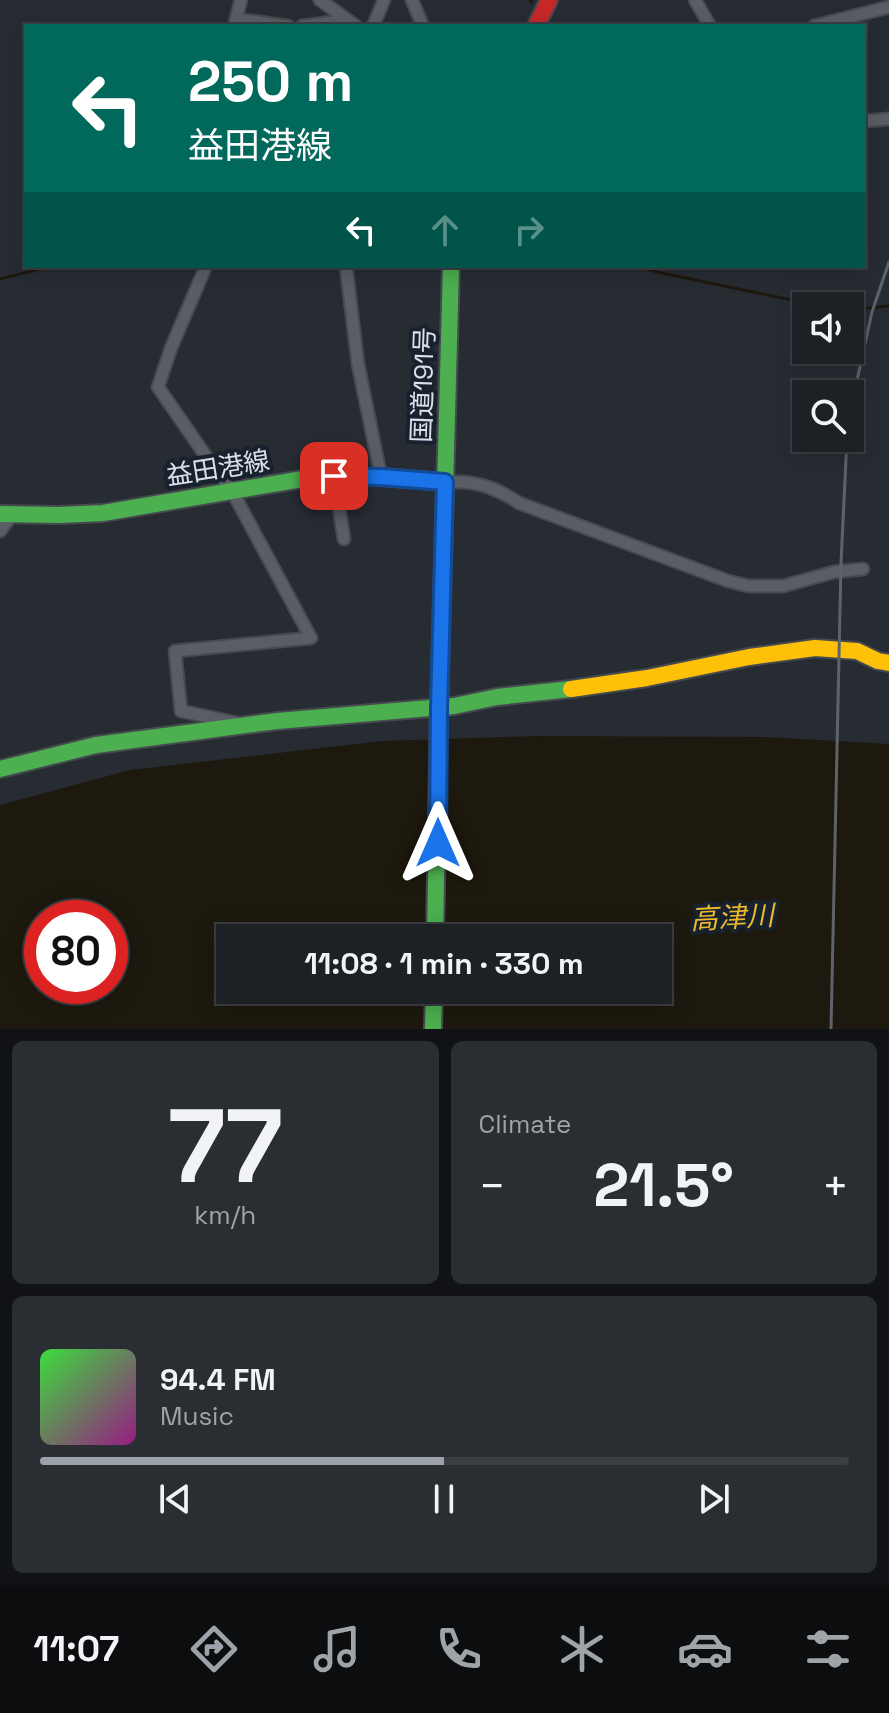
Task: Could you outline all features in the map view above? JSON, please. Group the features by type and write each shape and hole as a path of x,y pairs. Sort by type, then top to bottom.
{"main road":[{"path":"537,24 549,0"},
{"name":"国道191号","path":"435,924 451,268"},
{"name":"益田港線","path":"6,515 103,513 320,476 445,482"},
{"path":"0,769 96,745 247,725 454,706 497,697 647,678 749,657 815,648 857,651 889,663"},
{"path":"433,1029 434,1004"}],"street":[{"path":"235,23 241,0"},
{"path":"320,0 352,23"},
{"path":"374,24 384,0"},
{"path":"412,0 422,24"},
{"path":"695,0 709,24"},
{"path":"821,24 880,6"},
{"path":"866,121 889,119"},
{"path":"205,268 158,387 232,491 311,638 175,651 181,711 247,725"},
{"path":"346,268 358,364 381,477"},
{"path":"334,476 344,539"},
{"path":"445,482 464,481 501,491 519,503 748,586 783,586 834,572 863,569"},
{"path":"0,531 6,515"}],"water":[{"name":"高津川","path":"536,736 767,737 889,744 889,1029 0,1029 0,805 130,770 382,741"}],"waterway":[{"path":"0,279 43,268"},
{"path":"644,268 792,300"},
{"path":"864,309 889,306"}],"railway":[{"path":"857,380 872,312 889,262"},
{"path":"831,1029 846,452"}],"traffic: fast":[{"path":"435,924 451,268"},
{"path":"0,514 103,513 320,476 445,482"},
{"path":"0,769 96,745 277,721 454,706 497,697 571,689"},
{"path":"433,1029 434,1004"}],"traffic: slow":[{"path":"571,689 815,648 857,651 889,663"}],"traffic: jam":[{"path":"537,24 549,0"}],"route":[{"path":"334,476 445,482 438,843"}]}
